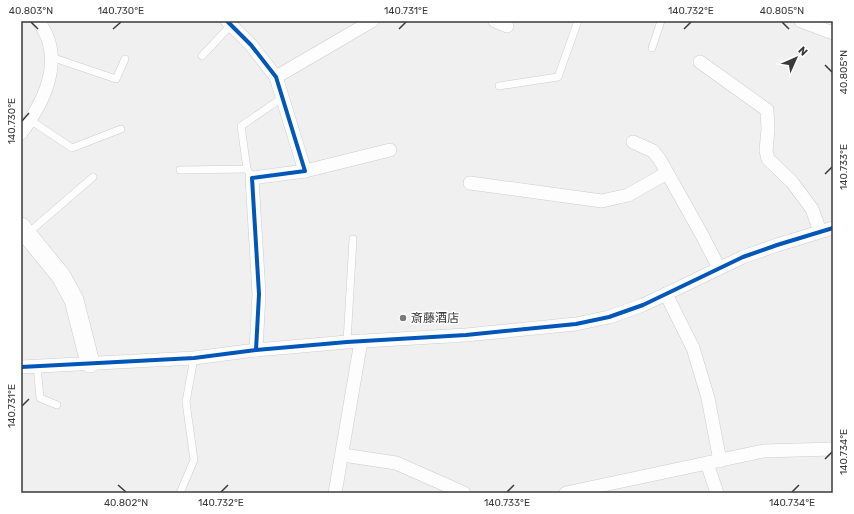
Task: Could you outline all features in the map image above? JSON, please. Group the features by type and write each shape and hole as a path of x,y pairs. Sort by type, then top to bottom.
{"street":[{"path":"276,77 372,21"},
{"path":"494,21 507,26"},
{"path":"801,21 833,33"},
{"path":"21,133 43,97 47,85 51,57 43,23"},
{"path":"229,23 251,45 276,77 305,171"},
{"path":"21,366 194,358 256,350 361,340 466,335 576,324 609,317 643,305 742,257 827,230 792,182 768,159 766,151 768,129 767,110 700,62"},
{"path":"633,142 653,151 660,160 719,268"},
{"path":"256,350 259,294 249,174 305,171 390,150"},
{"path":"470,183 602,201 628,195 667,174"},
{"path":"24,230 61,276 74,300 90,364"},
{"path":"666,294 693,348 708,398 720,461"},
{"path":"335,493 361,340"},
{"path":"566,493 763,451 833,449"},
{"path":"342,455 396,464 464,493"},
{"path":"706,463 717,493"}],"lane":[{"path":"499,86 558,77 578,21"},
{"path":"652,48 661,21"},
{"path":"202,56 229,23"},
{"path":"51,57 116,79 125,59"},
{"path":"180,170 249,174 241,126 282,98"},
{"path":"30,120 72,148 121,129"},
{"path":"24,230 93,177"},
{"path":"347,342 353,239"},
{"path":"180,493 194,460 186,402 194,358"},
{"path":"37,366 40,398 57,405"}],"cycle path":[{"path":"227,21 251,45 276,77 305,171 252,178 259,294 256,350"},
{"path":"21,367 194,358 256,350 347,342 466,335 576,324 609,317 643,305 743,257 833,228"}],"place":[{"name":"斎藤酒店","path":"403,318"}]}
